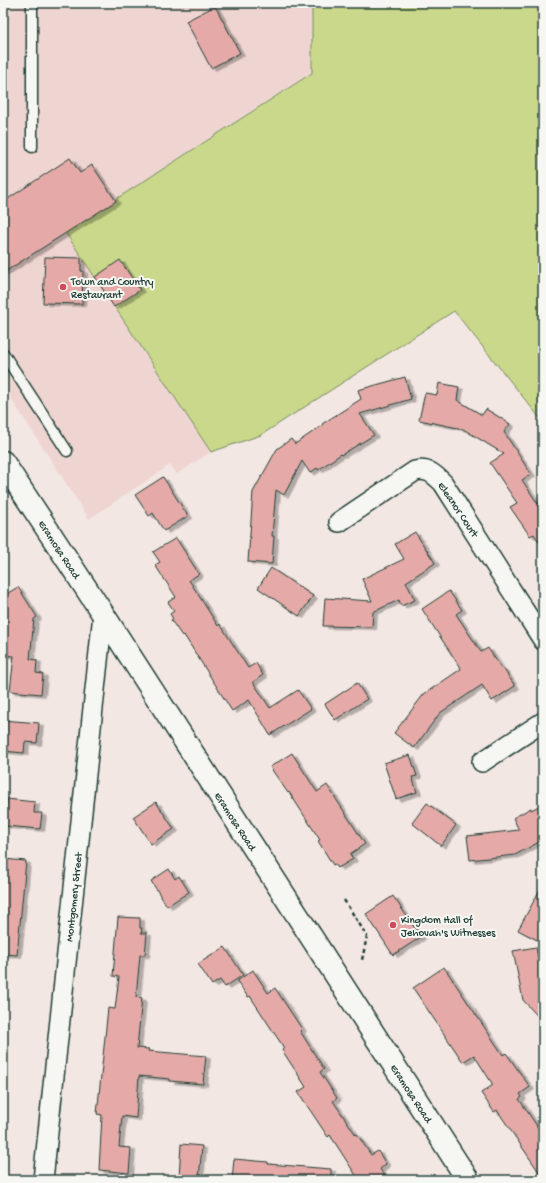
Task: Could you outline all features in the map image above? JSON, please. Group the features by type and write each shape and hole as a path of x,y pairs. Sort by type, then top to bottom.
{"main road":[{"name":"Eramosa Road","path":"3,462 103,614 468,1180"}],"street":[{"name":"Eleanor Court","path":"338,522 415,471 423,469 433,473 443,483 543,640"},
{"name":"Montgomery Street","path":"43,1180 103,614"},
{"path":"482,762 543,722"}],"lane":[{"path":"32,3 32,147"},
{"path":"3,353 67,451"}],"path":[{"path":"344,900 367,936 362,960"}],"shaded area":[{"path":"3,3 312,3 312,72 65,232 211,452 177,474 170,465 89,519 3,386"}],"green space":[{"path":"312,3 543,3 543,422 454,311 261,435 211,452 65,232 312,73"}],"building":[{"path":"215,6 240,53 211,68 186,21"},
{"path":"70,158 80,173 92,165 116,201 3,273 3,202"},
{"name":"Town and Country Restaurant","path":"45,257 81,258 81,271 83,271 82,304 43,303"},
{"path":"120,260 140,290 114,307 95,277"},
{"path":"405,377 411,399 360,414 374,435 341,454 318,470 317,468 310,473 302,461 284,495 276,490 272,536 274,536 272,564 248,562 253,492 277,449 291,439 295,444 323,425 322,424 361,399 358,390"},
{"path":"439,383 459,387 457,400 482,415 486,409 510,424 504,432 531,474 522,480 538,504 543,501 543,548 534,534 530,536 510,507 517,503 490,463 504,454 463,429 419,420 425,393 437,395"},
{"path":"163,477 188,516 164,531 153,513 149,516 135,495"},
{"path":"415,532 435,563 406,582 415,600 401,606 399,600 373,612 372,627 323,626 325,598 372,601 362,579 404,559 395,544"},
{"path":"176,538 199,574 189,580 218,626 220,624 248,668 256,663 263,675 253,682 270,708 298,690 311,709 270,735 249,700 232,711 184,635 182,636 171,620 173,619 170,614 174,611 168,602 176,597 155,565 160,562 153,552"},
{"path":"271,568 313,596 299,616 258,588"},
{"path":"18,587 37,617 34,619 30,659 37,660 36,673 43,674 41,694 10,691 14,656 3,655 3,596"},
{"path":"449,591 462,610 456,614 481,652 488,648 515,686 492,701 482,685 440,713 414,748 394,733 424,694 461,669 422,609"},
{"path":"357,683 367,699 335,720 325,704"},
{"path":"3,720 39,723 37,743 25,742 24,753 3,751"},
{"path":"292,753 317,792 327,785 365,844 350,854 353,859 338,868 335,864 333,865 318,841 320,840 289,792 288,793 270,767"},
{"path":"410,755 417,776 412,777 417,792 396,799 384,763"},
{"path":"7,799 35,802 34,813 42,813 40,829 5,826"},
{"path":"156,802 174,829 151,844 133,817"},
{"path":"427,803 456,825 441,846 412,823"},
{"path":"539,806 543,814 543,840 515,855 470,860 467,836 519,830 513,818 531,808 531,810"},
{"path":"3,859 26,861 17,955 3,954"},
{"path":"169,869 175,879 179,876 189,892 167,906 151,881"},
{"path":"543,884 543,943 518,930"},
{"name":"Kingdom Hall of Jehovah's Witnesses","path":"393,896 421,937 393,955 366,914"},
{"path":"118,917 140,918 140,928 142,928 141,933 147,933 145,955 140,955 136,997 142,998 137,1048 149,1049 148,1051 206,1056 203,1084 139,1076 136,1118 122,1116 119,1147 131,1148 129,1173 99,1170 102,1115 97,1114 108,1008 115,1009 119,977 113,976"},
{"path":"225,947 243,975 225,987 220,980 212,985 198,964"},
{"path":"536,947 541,974 543,973 543,1022 523,1000 513,951"},
{"path":"444,967 503,1055 506,1053 530,1087 520,1094 522,1097 519,1099 543,1135 543,1178 497,1110 494,1112 481,1093 493,1085 474,1055 463,1062 413,988"},
{"path":"253,970 268,993 275,988 302,1029 300,1031 324,1069 320,1072 337,1098 333,1101 371,1155 378,1151 386,1164 380,1169 387,1180 359,1180 330,1135 328,1137 298,1092 306,1087 282,1050 284,1048 250,996 248,997 237,981"},
{"path":"181,1144 202,1146 199,1179 179,1177"},
{"path":"234,1159 268,1162 268,1164 331,1169 331,1180 232,1180"}],"place":[{"name":"Town and Country Restaurant","path":"63,287"},
{"name":"Kingdom Hall of Jehovah's Witnesses","path":"393,925"}]}
